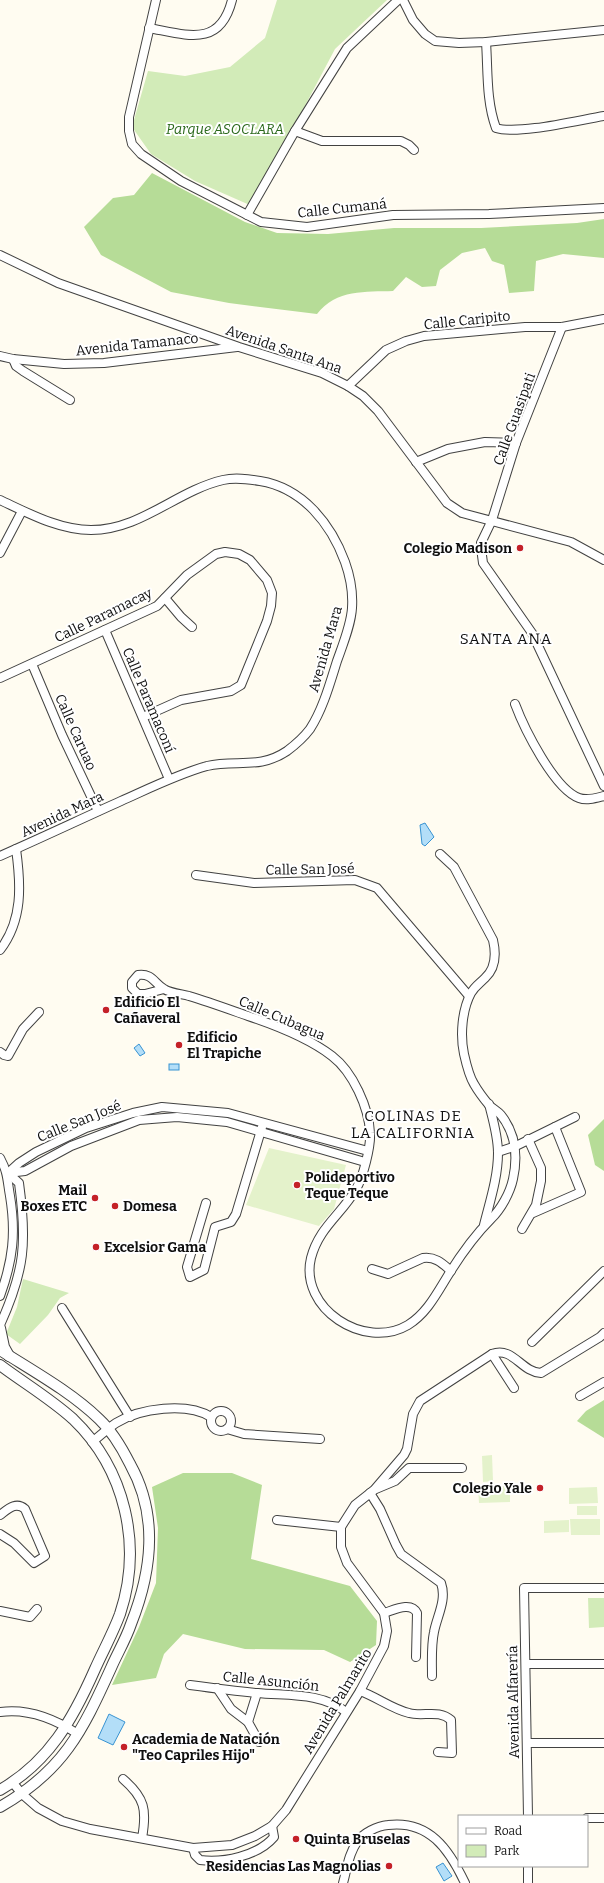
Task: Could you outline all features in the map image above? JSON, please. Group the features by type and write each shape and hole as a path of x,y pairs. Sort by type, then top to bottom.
{"street":[{"name":"Calle Cumaná","path":"156,0 128,117 128,131 132,144 141,154 181,181 247,216 261,222 307,227 393,215 489,214 604,208"},
{"path":"149,28 188,35 204,35 214,31 224,22 232,0"},
{"path":"247,216 295,131 347,48 398,0"},
{"path":"402,0 413,20 425,34 435,41 459,43 486,42 604,30"},
{"path":"486,42 488,88 492,118 496,128 505,131 522,130 604,116"},
{"path":"295,131 322,141 401,141 409,145 414,150"},
{"name":"Avenida Santa Ana","path":"0,255 58,283 239,347 322,373 348,386 363,396 378,411 447,502 462,513 571,542 604,560"},
{"name":"Calle Caripito","path":"348,386 386,350 418,337 525,327 562,327 604,319"},
{"name":"Calle Guasipati","path":"562,327 516,442 492,520 481,543 483,563 532,633 604,786"},
{"name":"Avenida Tamanaco","path":"0,356 13,359 64,364 104,363 239,347"},
{"path":"13,359 16,366 23,372 70,400"},
{"path":"416,462 448,449 486,442 516,442"},
{"name":"Avenida Mara","path":"0,500 68,528 92,530 119,526 144,518 201,488 224,480 242,478 275,483 289,490 314,510 333,536 348,570 352,609 346,634 324,700 309,731 286,752 272,759 257,763 207,766 169,780 0,856"},
{"path":"0,553 22,510"},
{"name":"Calle Paramacay","path":"0,678 157,606 187,575 216,554 225,552 239,554 250,560 267,580 272,593 271,606 267,621 241,685 232,692 181,700 143,717"},
{"path":"165,598 180,617 192,627"},
{"name":"Calle Paramaconí","path":"105,630 169,780"},
{"name":"Calle Caruao","path":"32,664 62,735 98,811"},
{"path":"515,704 528,735 559,781 567,790 579,798 588,799 604,796"},
{"path":"0,950 10,934 16,920 19,905 19,875 16,849"},
{"path":"440,854 454,867 493,940 495,949 493,965 490,972 476,985 469,996 463,1018 464,1052 473,1082 489,1104 500,1114 509,1129 516,1146 516,1164 512,1185 499,1212 484,1226"},
{"name":"Calle San José","path":"196,875 254,883 355,880 378,888 469,996"},
{"name":"Calle Cubagua","path":"164,989 256,1019 313,1044 331,1055 350,1075 364,1107 371,1136 368,1151 358,1187 320,1233 311,1260 310,1274 320,1302 331,1314 348,1327 366,1332 386,1332 406,1326 424,1312 451,1271 484,1226"},
{"path":"0,1052 8,1056 26,1026 39,1012"},
{"path":"484,1226 497,1174 498,1152 495,1128 489,1104"},
{"name":"Calle San José","path":"8,1173 19,1163 36,1152 67,1137 132,1113 162,1108 228,1113 368,1151"},
{"name":"Calle San José","path":"8,1173 25,1171 71,1146 139,1120 177,1117 220,1121 261,1131 365,1162"},
{"path":"498,1152 516,1146 575,1117"},
{"path":"206,1203 187,1267 190,1277 204,1270 215,1227 231,1222 236,1214 263,1122"},
{"path":"522,1230 527,1218 532,1213 581,1192 555,1127"},
{"path":"67,1137 71,1146"},
{"path":"528,1139 541,1168 539,1194 532,1213"},
{"path":"0,1158 8,1173 19,1183 23,1215 24,1243 19,1277 0,1325"},
{"path":"0,1296 10,1268 14,1237 8,1173"},
{"path":"372,1269 388,1274 429,1257 434,1258 451,1271"},
{"path":"532,1342 604,1271"},
{"path":"62,1308 130,1416"},
{"path":"0,1328 4,1347 9,1356"},
{"path":"277,1520 341,1527 355,1505 372,1492 404,1455 407,1449 413,1414 420,1401 492,1354 499,1351 509,1354 530,1370 541,1373 600,1337 604,1333"},
{"path":"0,1350 81,1404 108,1429 118,1441 143,1491 149,1526 149,1557 143,1591 131,1626 78,1734 61,1759 49,1772 22,1794 0,1807"},
{"path":"492,1354 514,1388"},
{"path":"0,1790 13,1783 41,1759 66,1726 90,1680 120,1612 129,1563 128,1526 123,1498 112,1472 102,1454 66,1414 2,1368"},
{"path":"580,1396 604,1382"},
{"path":"92,1442 116,1422 130,1416 147,1412 172,1408 190,1409 204,1412 211,1417"},
{"path":"227,1429 231,1419 226,1411 219,1410 211,1417 211,1423 214,1429 221,1431 227,1429 236,1433 244,1434 320,1439"},
{"path":"372,1492 395,1481 409,1468 462,1468"},
{"path":"372,1492 401,1554 442,1583 444,1598 433,1634 432,1676"},
{"path":"0,1515 16,1505 25,1509 45,1556 34,1563 14,1543 0,1534"},
{"name":"Avenida Palmarito","path":"13,1783 22,1794 38,1808 62,1821 90,1829 193,1848 232,1845 255,1836 272,1826 286,1810 360,1691 384,1646 387,1631 384,1613 347,1563 341,1547 341,1527"},
{"name":"Avenida Alfarería","path":"528,1815 524,1588 604,1588"},
{"path":"384,1613 402,1607 412,1608 415,1610 417,1613 416,1657"},
{"path":"0,1611 30,1617 37,1609"},
{"path":"526,1664 604,1664"},
{"name":"Calle Asunción","path":"190,1685 257,1693 307,1696 324,1700 339,1706 346,1712"},
{"path":"217,1688 231,1709 248,1722 259,1742"},
{"path":"360,1691 410,1714 446,1715 451,1720 452,1753 438,1752"},
{"path":"248,1722 257,1693"},
{"path":"0,1712 35,1714 57,1721 78,1734"},
{"path":"527,1743 604,1743"},
{"path":"123,1779 136,1790 142,1803 145,1814 142,1838"},
{"path":"588,1818 604,1818"},
{"path":"343,1883 348,1857 358,1841 377,1827 400,1824 417,1827 430,1833 450,1857 465,1883"},
{"path":"193,1848 195,1854 200,1860 222,1859 239,1856 256,1851 268,1844 274,1837 272,1826"},
{"path":"528,1867 528,1883"}],"green space":[{"name":"Parque ASOCLARA","path":"277,0 387,0 335,49 252,206 195,181 151,154 132,127 148,71 185,76 230,67 265,38"},
{"path":"152,173 245,222 277,233 328,234 394,228 481,228 577,223 604,219 604,258 563,254 536,261 534,291 509,293 504,265 492,261 485,248 462,253 440,270 436,286 422,287 406,277 393,291 362,292 342,296 333,300 317,314 229,303 171,292 101,255 84,227 113,198 134,195"},
{"path":"604,1119 604,1171 595,1165 588,1135"},
{"name":"Polideportivo Teque Teque","path":"269,1148 346,1165 334,1209 319,1226 246,1205"},
{"path":"23,1279 69,1293 60,1298 48,1315 20,1344 6,1334 17,1307"},
{"path":"604,1400 604,1438 577,1421 586,1411"},
{"path":"492,1455 493,1481 483,1482 482,1456"},
{"path":"183,1473 232,1473 262,1485 251,1559 350,1586 377,1621 376,1645 350,1662 324,1650 245,1649 183,1634 164,1654 156,1678 112,1685 139,1627 156,1583 158,1528 152,1487"},
{"path":"510,1486 510,1502 479,1503 478,1487"},
{"path":"597,1487 598,1503 569,1504 569,1488"},
{"path":"577,1506 597,1506 597,1515 577,1515"},
{"path":"570,1519 600,1519 600,1535 571,1535"},
{"path":"569,1520 569,1532 544,1533 544,1521"},
{"path":"588,1598 604,1598 604,1627 589,1628"}],"water":[{"path":"425,823 434,837 425,846 422,844 420,825"},
{"path":"139,1044 145,1053 140,1056 134,1048"},
{"path":"169,1064 179,1064 179,1070 169,1070"},
{"path":"109,1714 125,1722 113,1745 98,1738"},
{"path":"443,1863 452,1876 444,1881 436,1867"}],"place":[{"name":"Colegio Madison","path":"520,548"},
{"name":"Edificio El Cañaveral","path":"106,1010"},
{"name":"Edificio El Trapiche","path":"179,1045"},
{"name":"Polideportivo Teque Teque","path":"297,1185"},
{"name":"Mail Boxes ETC","path":"95,1198"},
{"name":"Domesa","path":"115,1206"},
{"name":"Excelsior Gama","path":"96,1247"},
{"name":"Colegio Yale","path":"540,1488"},
{"name":"Academia de Natación \"Teo Capriles Hijo\"","path":"124,1747"},
{"name":"Quinta Bruselas","path":"296,1839"},
{"name":"Residencias Las Magnolias","path":"389,1866"}],"district":[{"name":"SANTA ANA","path":"506,639"},
{"name":"COLINAS DE LA CALIFORNIA","path":"413,1124"}]}
